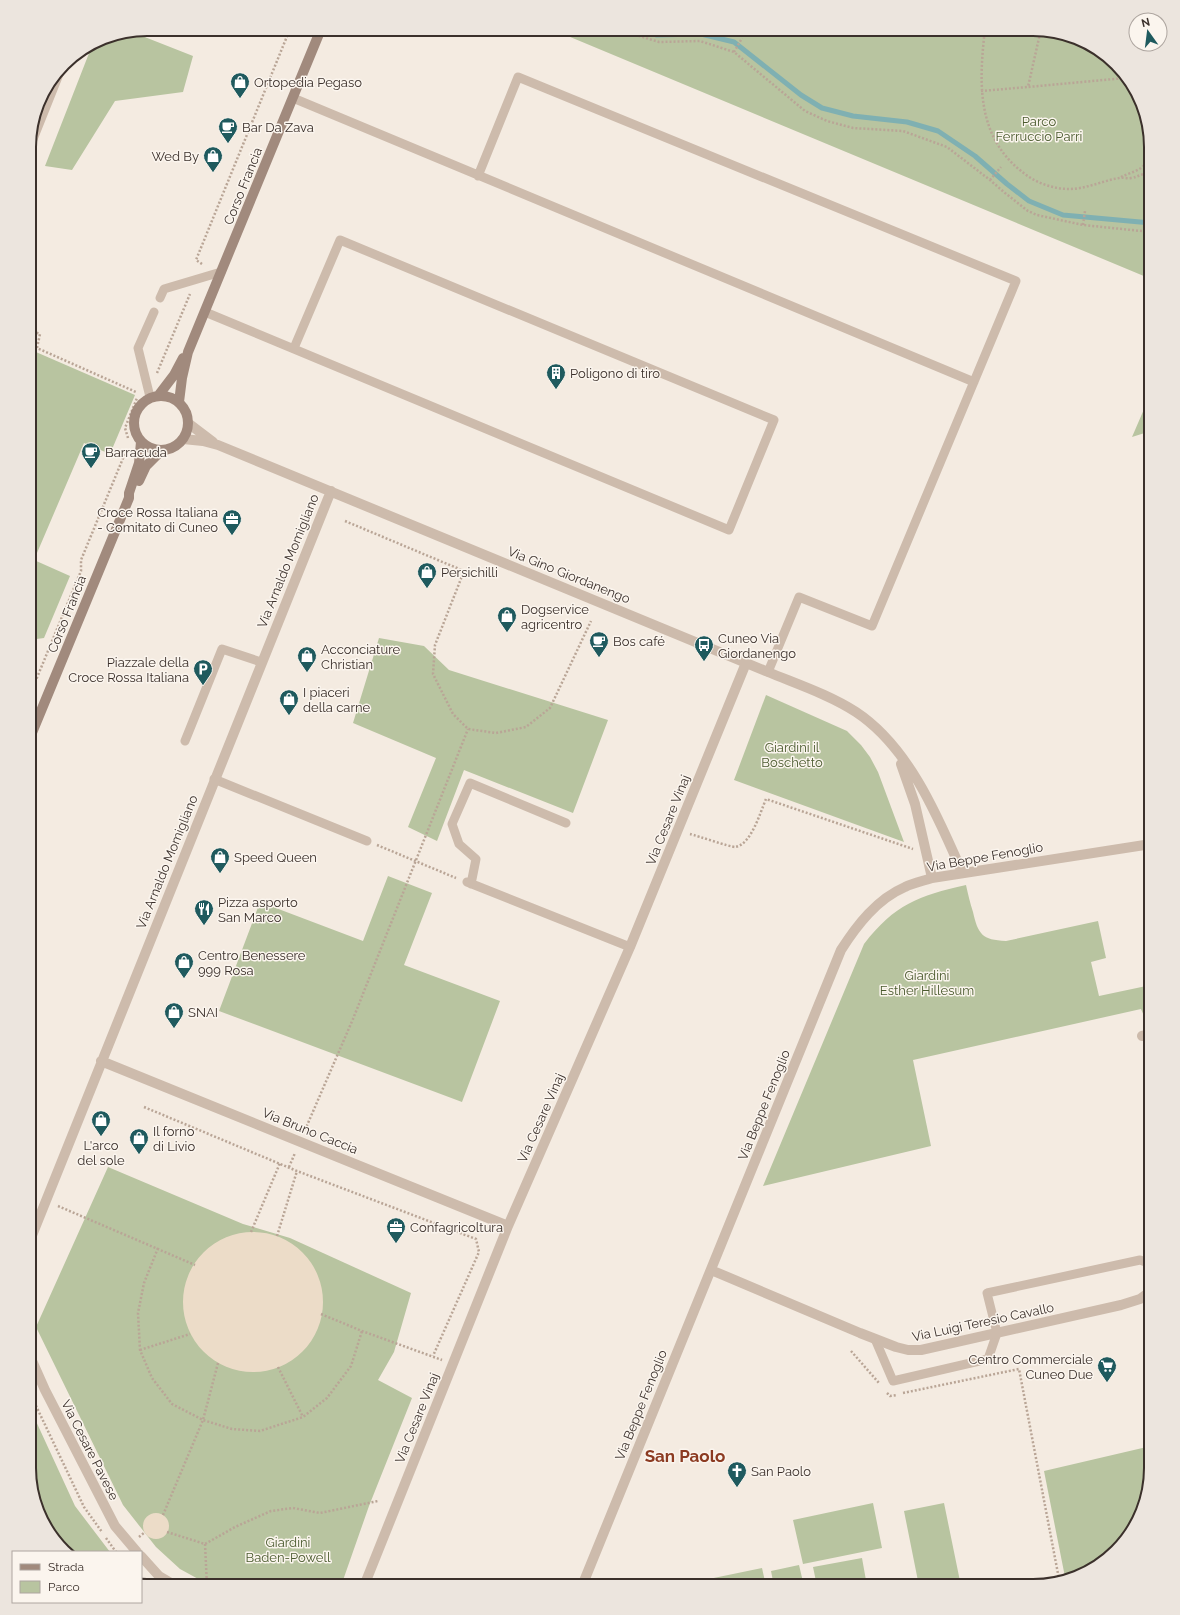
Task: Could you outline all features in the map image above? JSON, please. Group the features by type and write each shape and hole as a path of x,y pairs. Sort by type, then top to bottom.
{"main road":[{"name":"Corso Francia","path":"179,402 182,378 188,352 318,36"},
{"name":"Corso Francia","path":"154,396 174,375 188,352"},
{"path":"154,396 165,396 179,402 184,408 188,423 187,431 183,439 170,449 162,450 154,449 141,442 134,430 133,419 139,406 154,396"},
{"name":"Corso Francia","path":"129,498 129,493 139,463 141,442"},
{"name":"Corso Francia","path":"36,723 129,498 132,495 146,466 162,450"}],"street":[{"path":"38,126 53,88"},
{"name":"Via Gino Giordanengo","path":"188,423 218,445"},
{"name":"Via Gino Giordanengo","path":"183,439 203,441 218,445 831,698 856,712 879,731 897,751 921,787 940,823 962,872"},
{"name":"Via Arnaldo Momigliano","path":"36,1225 330,491"},
{"name":"Via Cesare Vinaj","path":"367,1579 508,1226 630,947 746,663"},
{"name":"Via Gino Giordanengo","path":"897,751 915,804 932,878"},
{"name":"Via Beppe Fenoglio","path":"585,1579 841,950 854,929 888,896 905,887 932,878 962,872 1144,845"},
{"name":"Via Bruno Caccia","path":"101,1061 508,1226"},
{"name":"Via Luigi Teresio Cavallo","path":"710,1270 875,1339 908,1350 921,1350 1121,1305 1140,1299 1144,1296"},
{"name":"Via Cesare Pavese","path":"36,1370 114,1526 136,1551"},
{"path":"142,1557 159,1576 164,1579"}],"lane":[{"path":"478,176 518,77 1016,281 872,626 799,597 768,672"},
{"path":"293,98 974,382"},
{"path":"205,312 729,530 774,420 340,240 294,348"},
{"path":"160,298 164,289 221,272"},
{"path":"154,312 138,348 148,386 154,396"},
{"path":"185,741 222,649 261,662"},
{"path":"214,779 367,841"},
{"path":"566,823 470,783 452,824 459,844 476,860 469,883 630,947"},
{"path":"875,1339 893,1381 988,1359 997,1333 988,1293 1140,1260 1144,1261"}],"path":[{"path":"148,386 154,381 196,279 202,263 196,260 287,36"},
{"path":"639,36 659,42 700,41 734,52 805,111 827,121 853,128 903,131 947,147 1028,211 1036,215 1083,225 1144,231"},
{"path":"984,36 982,91 988,125 998,146 1013,165 1028,177 1044,185 1067,189 1084,187 1120,177 1140,168 1144,165"},
{"path":"1028,87 1039,36"},
{"path":"734,52 742,38"},
{"path":"982,91 1121,78"},
{"path":"990,180 1001,167"},
{"path":"1120,177 1131,178 1144,174"},
{"path":"1083,225 1086,211"},
{"path":"36,333 40,334 37,348 139,393 126,428 129,442"},
{"path":"36,680 81,571 81,560 126,450"},
{"path":"345,521 464,571 435,645 433,674 454,714 468,729 496,733 526,727 550,708 591,621"},
{"path":"289,1167 350,1026 468,729"},
{"path":"678,830 734,847 743,844 750,836 766,799 926,854"},
{"path":"367,841 469,883"},
{"path":"144,1107 297,1171 476,1239 479,1252 433,1356"},
{"path":"251,1232 280,1163"},
{"path":"277,1236 297,1171"},
{"path":"58,1206 195,1265"},
{"path":"158,1248 144,1283 138,1313 140,1350 152,1378 172,1404 203,1420 232,1429 260,1431 303,1416 327,1398 351,1366 362,1331"},
{"path":"321,1314 362,1331 453,1364"},
{"path":"140,1350 190,1334"},
{"path":"851,1351 881,1386"},
{"path":"163,1515 203,1420 218,1363"},
{"path":"278,1367 303,1416"},
{"path":"886,1391 890,1396 1019,1369 1058,1576"},
{"path":"36,1406 84,1507 115,1551"},
{"path":"168,1532 205,1544 235,1527 271,1510 293,1508 320,1513 378,1501"},
{"path":"205,1544 207,1579"}],"green space":[{"path":"143,36 193,56 183,92 115,101 72,170 45,166 89,52 104,44 125,38"},
{"name":"Parco Ferruccio Parri","path":"568,36 1040,36 1076,44 1101,59 1112,68 1129,91 1136,104 1143,132 1144,147 1144,276"},
{"path":"36,352 135,395 110,454 84,443 36,555"},
{"path":"1144,409 1144,433 1132,437"},
{"path":"36,561 70,576 44,638 36,639"},
{"path":"379,638 424,646 449,670 608,720 573,813 464,770 437,841 408,827 436,758 353,723"},
{"name":"Giardini il Boschetto","path":"766,695 847,731 861,745 870,757 878,772 904,842 734,780"},
{"path":"388,876 432,893 404,965 500,1001 462,1102 219,1011 260,902 363,941"},
{"name":"Giardini Esther Hillesum","path":"966,885 979,931 991,939 1006,941 1098,921 1106,958 1091,962 1099,996 1144,986 1144,1016 1141,1009 913,1060 931,1146 763,1186 864,944 886,919 897,911 921,898"},
{"name":"Giardini Baden-Powell","path":"108,1167 243,1224 290,1238 411,1293 394,1352 378,1380 412,1398 369,1506 343,1579 198,1579 180,1569 156,1547 123,1505 36,1327"},
{"path":"36,1421 75,1506 109,1551 73,1551 59,1536 51,1524 44,1511 37,1483"},
{"path":"1144,1448 1143,1483 1136,1511 1129,1524 1112,1547 1101,1556 1076,1571 1064,1574 1044,1471"},
{"path":"873,1503 882,1548 803,1564 793,1520"},
{"path":"944,1503 960,1579 918,1579 904,1511"},
{"path":"862,1558 866,1579 816,1579 813,1567"},
{"path":"799,1565 802,1579 773,1579 771,1571"},
{"path":"762,1568 764,1579 709,1579"}],"shaded area":[{"path":"253,1232 273,1235 280,1238 292,1244 307,1258 320,1282 323,1302 320,1322 317,1329 311,1341 297,1356 273,1369 253,1372 233,1369 226,1366 214,1360 199,1346 186,1322 183,1302 186,1282 189,1275 195,1263 209,1248 233,1235"},
{"path":"156,1513 165,1517 169,1526 165,1535 156,1539 147,1535 143,1526 147,1517"}],"waterway":[{"path":"709,36 734,42 801,95 822,108 853,116 907,122 938,131 975,156 1029,201 1063,215 1144,222"}],"place":[{"name":"Ortopedia Pegaso","path":"240,99"},
{"name":"Bar Da Zava","path":"228,144"},
{"name":"Wed By","path":"213,173"},
{"name":"Poligono di tiro","path":"556,390"},
{"name":"Barracuda","path":"91,469"},
{"name":"Croce Rossa Italiana - Comitato di Cuneo","path":"232,536"},
{"name":"Persichilli","path":"427,589"},
{"name":"Dogservice agricentro","path":"507,633"},
{"name":"Bos café","path":"599,658"},
{"name":"Cuneo Via Giordanengo","path":"704,662"},
{"name":"Acconciature Christian","path":"307,673"},
{"name":"Piazzale della Croce Rossa Italiana","path":"203,686"},
{"name":"I piaceri della carne","path":"289,716"},
{"name":"Speed Queen","path":"220,874"},
{"name":"Pizza asporto San Marco","path":"204,926"},
{"name":"Centro Benessere 999 Rosa","path":"184,979"},
{"name":"SNAI","path":"174,1029"},
{"name":"L'arco del sole","path":"101,1137"},
{"name":"Il forno di Livio","path":"139,1155"},
{"name":"Confagricoltura","path":"396,1244"},
{"name":"Centro Commerciale Cuneo Due","path":"1107,1383"},
{"name":"San Paolo","path":"737,1488"}],"district":[{"name":"San Paolo","path":"685,1456"}]}
